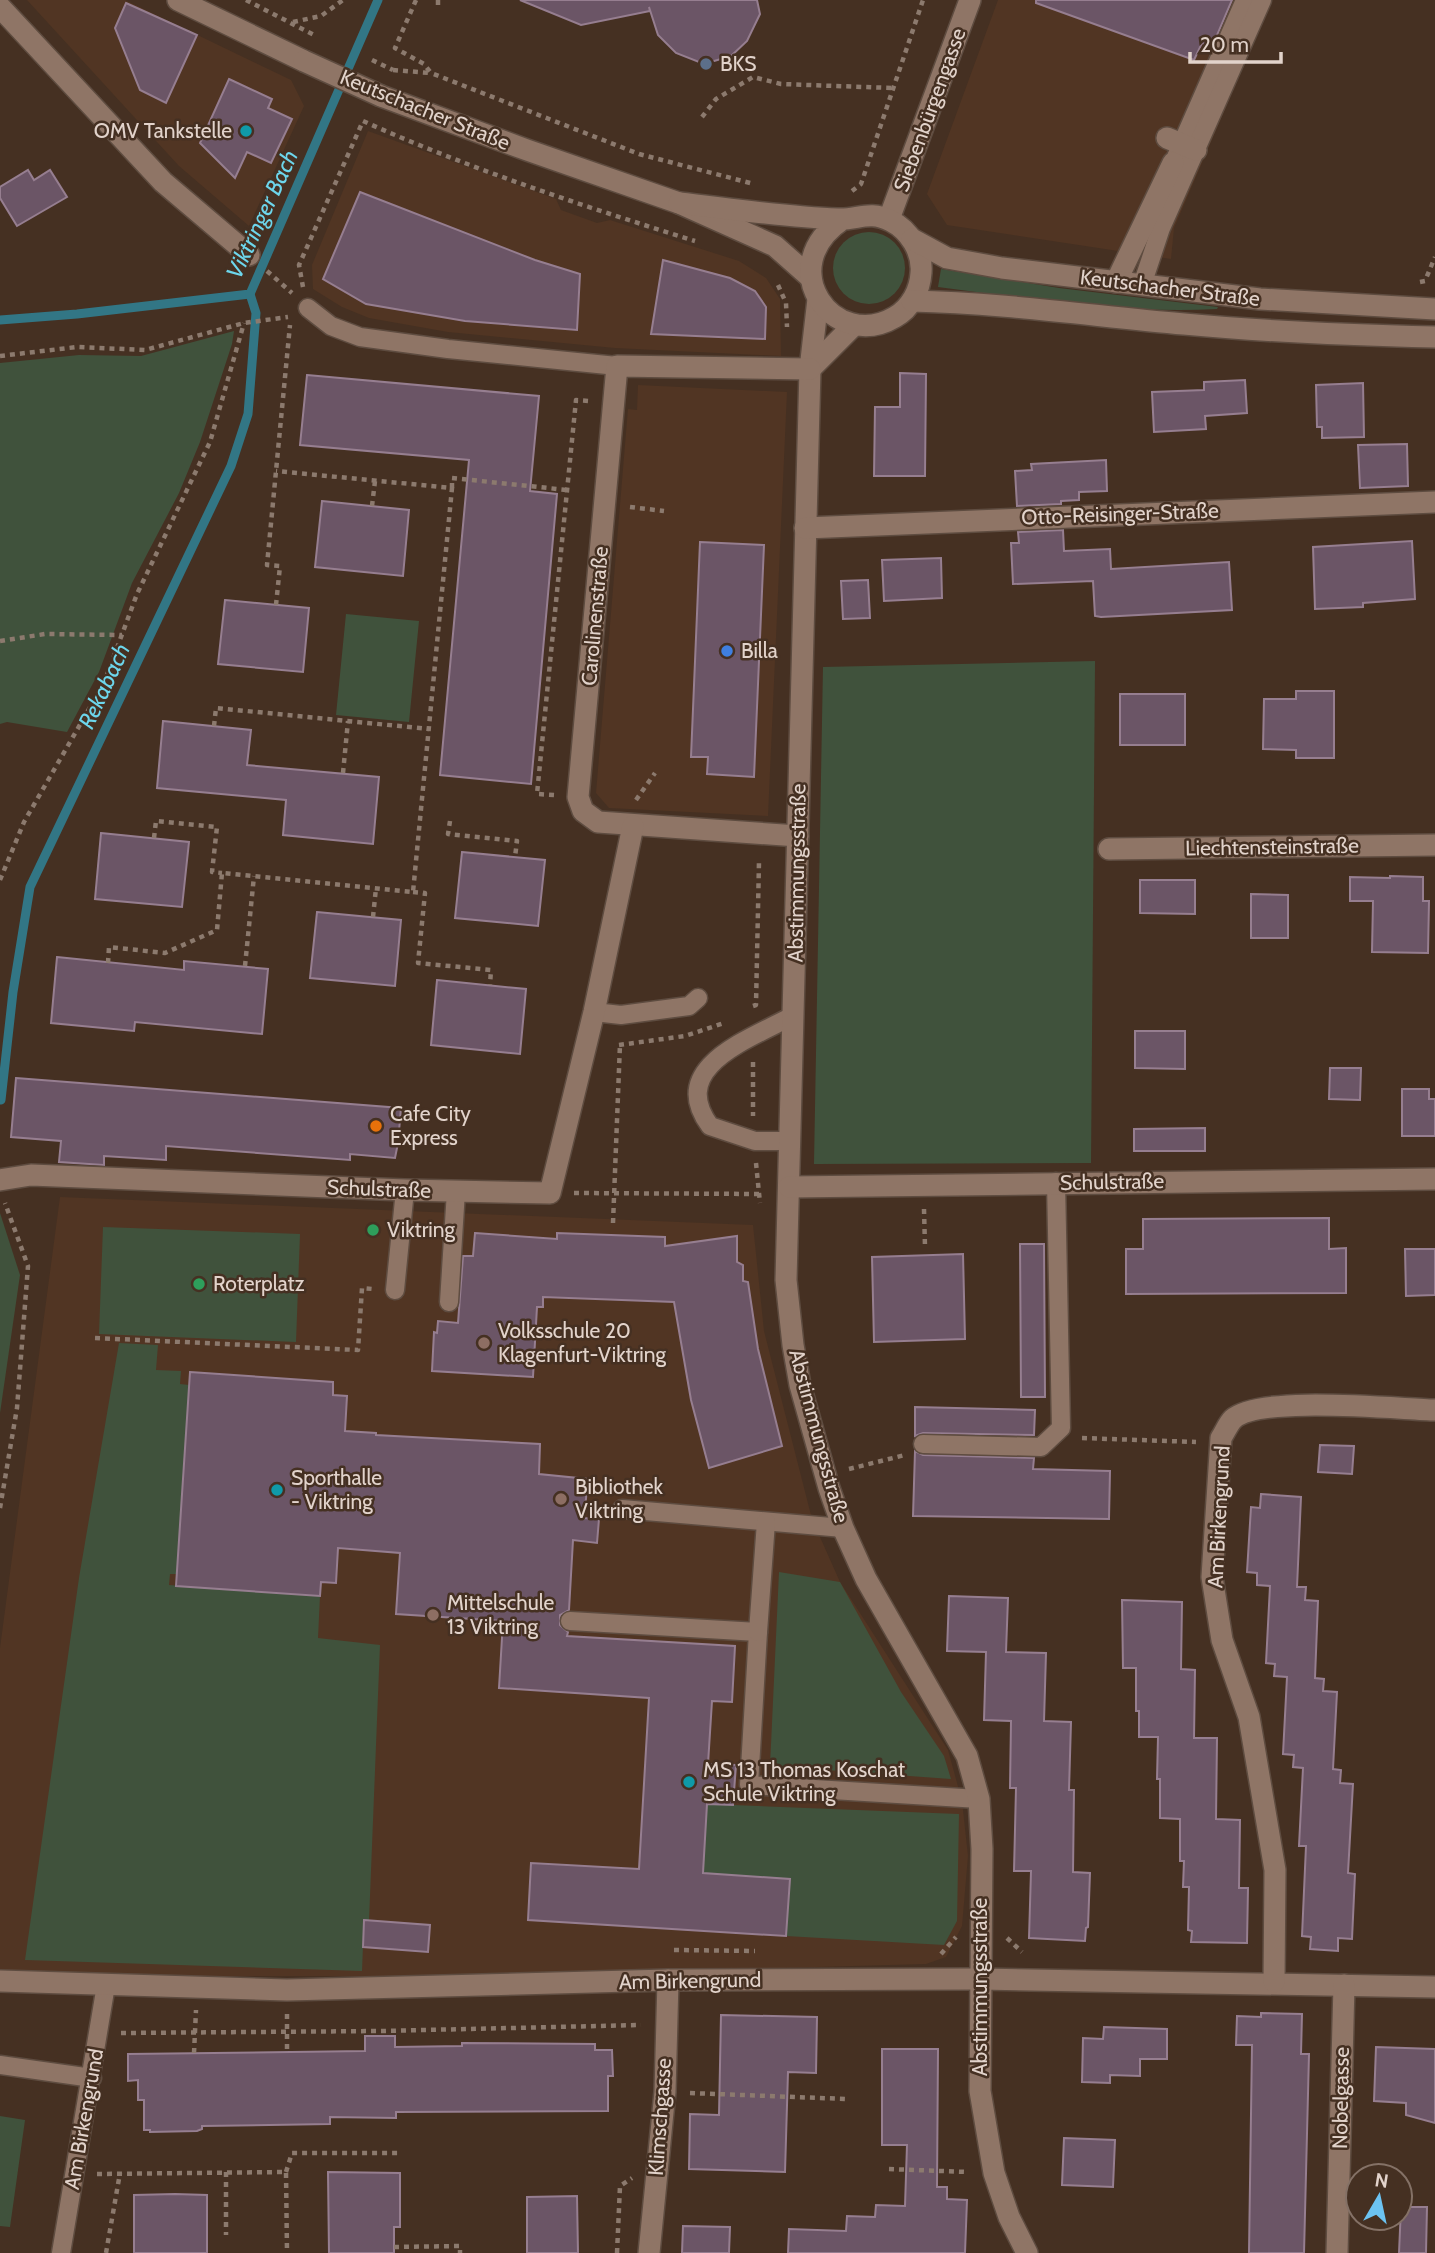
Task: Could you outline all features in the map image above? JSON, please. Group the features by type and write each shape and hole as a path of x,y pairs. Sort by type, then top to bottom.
{"street":[{"name":"Keutschacher Straße","path":"178,0 381,96 679,203 775,246 811,278"},
{"name":"Siebenbürgengasse","path":"889,219 970,0"},
{"path":"0,7 163,182 249,256"},
{"path":"1116,282 1180,149"},
{"name":"Keutschacher Straße","path":"679,203 843,219 866,214 889,219 912,239 947,258 1002,268 1260,299 1432,304"},
{"name":"Keutschacher Straße","path":"818,299 811,278 811,260 817,243 828,229 843,219"},
{"path":"818,299 834,316 854,325 876,325 897,317 912,301 919,286 922,270 912,239"},
{"name":"Abstimmungsstraße","path":"818,299 810,369 786,1280 800,1385 843,1528 866,1578 967,1756 979,1799 982,1849 980,2091 994,2173 1009,2217 1027,2253"},
{"name":"Keutschacher Straße","path":"912,301 964,302 1186,325 1308,334 1435,337"},
{"path":"617,366 810,369 854,325"},
{"name":"Carolinenstraße","path":"578,797 617,366"},
{"name":"Otto-Reisinger-Straße","path":"805,528 1435,502"},
{"path":"578,797 583,811 598,822 798,836"},
{"path":"550,1193 594,1012 633,826"},
{"name":"Liechtensteinstraße","path":"1109,849 1435,845"},
{"name":"Schulstraße","path":"0,1180 31,1175 550,1193"},
{"name":"Schulstraße","path":"789,1187 1435,1179"},
{"name":"Am Birkengrund","path":"1274,1982 1275,1870 1249,1717 1222,1640 1212,1577 1221,1438 1233,1419 1250,1411 1282,1405 1435,1410"},
{"name":"Am Birkengrund","path":"0,1981 287,1990 668,1980 980,1979 1274,1982 1435,1987"},
{"name":"Klimschgasse","path":"649,2253 664,2092 668,1980"},
{"name":"Nobelgasse","path":"1337,2253 1344,1985"}],"lane":[{"path":"1142,285 1161,228 1180,149 1245,0"},
{"path":"1180,149 1262,0"},
{"path":"308,308 331,326 360,337 617,366"},
{"path":"594,1012 621,1015 689,1006 698,998"},
{"path":"790,1140 755,1141 710,1126 696,1100 698,1086 706,1069 723,1054 793,1015"},
{"path":"923,1444 1041,1447 1061,1428 1056,1182"},
{"path":"395,1290 405,1190"},
{"path":"449,1302 456,1191"},
{"path":"622,1509 843,1528"},
{"path":"766,1522 749,1785 979,1799"},
{"path":"570,1620 758,1632"},
{"name":"Am Birkengrund","path":"61,2253 106,1985"},
{"path":"0,2066 92,2078"}],"path":[{"path":"246,0 316,36"},
{"path":"292,22 321,16 343,0"},
{"path":"416,0 395,48 425,64 431,73"},
{"path":"861,184 923,0"},
{"path":"393,70 431,73 639,154 759,185"},
{"path":"702,117 716,99 753,77 781,84 892,88"},
{"path":"308,308 299,265 363,121 447,156 612,215 702,243"},
{"path":"1412,284 1425,281 1435,257"},
{"path":"777,282 786,303 788,369"},
{"path":"0,356 77,347 145,350 244,323 291,317 267,565 280,566 276,605"},
{"path":"0,880 24,822 104,682 137,594 209,442 244,323"},
{"path":"578,797 537,793 576,400 614,404"},
{"path":"276,471 452,488"},
{"path":"413,892 453,478 567,490"},
{"path":"372,506 375,481"},
{"path":"626,507 664,511"},
{"path":"0,641 45,634 122,635"},
{"path":"214,726 216,708 429,729"},
{"path":"343,774 348,721"},
{"path":"154,838 156,821 217,827 212,872 425,893 418,963 492,970 490,985"},
{"path":"450,821 448,834 517,841 515,857"},
{"path":"746,1010 756,1005 759,861"},
{"path":"108,962 110,947 165,953 217,930 222,873"},
{"path":"245,966 254,876"},
{"path":"373,917 376,888"},
{"path":"613,1223 621,1015"},
{"path":"620,1045 685,1036 727,1022"},
{"path":"550,1193 759,1194"},
{"path":"0,1508 17,1408 28,1266 5,1202"},
{"path":"924,1202 925,1247"},
{"path":"95,1338 358,1350 362,1288 395,1290"},
{"path":"1054,1435 1069,1438 1221,1443"},
{"path":"844,1470 911,1453 923,1444"},
{"path":"940,1956 960,1932"},
{"path":"1002,1933 1022,1952"},
{"path":"674,1950 758,1951"},
{"path":"194,2053 197,1989"},
{"path":"287,1990 287,2052"},
{"path":"100,2033 646,2024"},
{"path":"664,2092 847,2099"},
{"path":"287,2253 286,2172 292,2153 402,2153"},
{"path":"617,2253 620,2186 632,2179 633,2166"},
{"path":"889,2169 994,2173"},
{"path":"226,2172 226,2235"},
{"path":"75,2174 286,2172"},
{"path":"106,2253 120,2173"},
{"path":"394,2247 460,2246 460,2253"}],"shaded area":[{"path":"27,0 125,0 291,80 304,106 249,226 179,166"},
{"path":"998,0 1272,0 1174,228 1171,259 947,225 927,194"},
{"path":"368,131 556,199 561,210 597,223 610,220 739,261 766,278 780,299 781,356 615,348 448,332 369,318 342,307 313,289 312,265"},
{"path":"638,385 787,392 768,816 609,808 596,793 628,409 637,410"},
{"name":"Mittelschule 13 Viktring","path":"60,1197 753,1225 764,1331 812,1519 840,1582 948,1750 962,1801 968,1856 962,1926 946,1957 926,1964 496,1976 0,1976 0,1648"}],"green space":[{"path":"869,232 889,238 899,248 905,268 899,288 889,298 869,304 849,298 839,288 833,268 839,248 849,238"},
{"path":"941,269 1059,288 1218,307 1182,310 1112,307 938,287"},
{"path":"234,331 200,442 179,493 132,583 99,672 67,732 7,722 0,724 0,363 79,355 141,356"},
{"path":"346,614 419,621 409,722 336,715"},
{"path":"1095,661 1091,1163 814,1164 823,667"},
{"path":"0,1213 20,1275 0,1413"},
{"name":"Roterplatz","path":"103,1227 300,1234 296,1342 99,1334"},
{"path":"119,1343 158,1345 156,1370 181,1371 180,1384 189,1385 177,1574 170,1574 169,1585 320,1596 318,1638 380,1645 369,1921 364,1921 362,1971 25,1960 79,1578"},
{"path":"779,1572 840,1582 901,1692 944,1756 951,1779 770,1766"},
{"path":"707,1804 959,1814 957,1921 944,1945 786,1936 790,1879 703,1873"},
{"path":"0,2116 25,2120 10,2227 0,2226"}],"building":[{"path":"520,0 757,0 760,14 747,41 731,56 704,64 676,53 658,35 649,7 650,11 581,25"},
{"path":"1036,0 1232,0 1212,47 1202,43 1194,60 1036,3"},
{"path":"126,3 197,35 166,103 140,90 115,28"},
{"name":"OMV Tankstelle","path":"229,79 272,99 268,108 292,119 271,163 247,152 235,178 200,143"},
{"path":"28,170 34,180 50,170 67,197 17,226 0,198 0,187"},
{"path":"360,192 535,260 580,274 577,330 465,321 366,304 323,279"},
{"path":"663,260 730,278 755,291 766,307 765,339 651,334"},
{"path":"900,373 926,374 925,476 874,476 875,407 900,407"},
{"path":"307,375 539,396 530,491 557,494 531,784 440,775 469,460 300,445"},
{"path":"1245,380 1247,413 1205,416 1206,429 1154,432 1152,392 1204,390 1204,382"},
{"path":"1363,383 1364,437 1322,438 1322,427 1317,427 1316,385"},
{"path":"1407,444 1408,486 1360,488 1358,445"},
{"path":"1106,460 1107,491 1079,492 1079,500 1061,501 1061,504 1017,506 1015,471 1032,470 1031,464"},
{"path":"322,501 409,510 403,576 315,567"},
{"path":"1063,530 1064,551 1110,549 1111,569 1229,562 1232,610 1101,617 1095,616 1093,581 1013,584 1011,543 1019,543 1018,532"},
{"path":"1412,541 1415,599 1363,603 1363,607 1315,609 1313,547"},
{"name":"Billa","path":"700,542 764,545 754,777 707,774 708,757 691,757"},
{"path":"941,558 942,598 884,601 882,560"},
{"path":"868,580 870,618 843,619 841,581"},
{"path":"225,600 309,608 303,672 218,664"},
{"path":"1296,691 1334,691 1334,758 1296,758 1296,750 1263,749 1264,699 1296,699"},
{"path":"1120,694 1185,694 1185,745 1120,745"},
{"path":"163,721 251,730 247,765 379,777 373,844 283,835 286,800 157,788"},
{"path":"101,833 189,842 182,907 95,899"},
{"path":"462,852 545,860 538,926 455,918"},
{"path":"1350,877 1423,877 1423,901 1429,901 1428,953 1372,952 1373,901 1350,901"},
{"path":"1140,880 1195,880 1195,914 1140,913"},
{"path":"1251,894 1288,895 1288,938 1251,938"},
{"path":"317,912 401,920 395,986 310,978"},
{"path":"57,957 184,970 184,961 268,969 262,1034 135,1022 134,1031 51,1023"},
{"path":"437,980 526,989 520,1054 431,1045"},
{"path":"1135,1031 1185,1031 1185,1069 1135,1068"},
{"path":"1330,1068 1361,1068 1360,1100 1329,1099"},
{"path":"16,1078 401,1108 398,1143 395,1158 350,1154 350,1160 166,1146 166,1160 104,1156 104,1165 59,1162 61,1141 11,1137"},
{"path":"1402,1089 1429,1089 1429,1099 1435,1099 1435,1136 1402,1136"},
{"path":"1205,1128 1205,1151 1134,1151 1134,1129"},
{"path":"1329,1218 1329,1249 1346,1248 1346,1293 1126,1294 1126,1249 1143,1249 1143,1219"},
{"name":"Volksschule 20 Klagenfurt-Viktring","path":"475,1233 557,1239 557,1233 665,1237 665,1246 737,1236 737,1262 743,1265 743,1281 748,1282 758,1349 782,1446 709,1468 691,1400 674,1302 543,1297 543,1307 537,1307 533,1377 432,1371 434,1332 437,1333 438,1321 458,1323 463,1256 473,1256"},
{"path":"1020,1244 1044,1244 1045,1397 1021,1397"},
{"path":"1405,1249 1435,1249 1435,1295 1406,1296"},
{"path":"963,1254 965,1339 874,1342 872,1257"},
{"path":"190,1372 333,1382 333,1395 347,1396 345,1431 540,1444 539,1474 588,1479 584,1518 599,1519 597,1543 573,1540 569,1610 560,1615 560,1625 568,1632 567,1636 735,1646 732,1702 712,1701 708,1764 736,1765 733,1805 707,1804 703,1873 790,1879 786,1936 528,1920 531,1863 639,1869 649,1698 499,1688 503,1621 396,1614 400,1553 338,1548 336,1583 321,1582 320,1596 176,1586"},
{"path":"915,1407 1035,1410 1034,1435 923,1433 915,1436"},
{"path":"1320,1445 1354,1446 1352,1474 1318,1472"},
{"path":"915,1451 923,1455 1034,1458 1033,1469 1110,1471 1109,1519 913,1516"},
{"path":"1261,1494 1301,1497 1297,1587 1306,1587 1305,1600 1318,1601 1315,1678 1324,1679 1323,1691 1337,1692 1333,1769 1341,1770 1340,1783 1353,1784 1348,1873 1355,1874 1352,1939 1338,1938 1338,1951 1310,1949 1311,1937 1302,1936 1306,1846 1299,1846 1303,1768 1293,1767 1294,1755 1283,1754 1287,1677 1274,1676 1275,1664 1266,1663 1270,1586 1257,1585 1257,1573 1247,1572 1251,1507 1260,1508"},
{"path":"949,1596 1008,1598 1006,1652 1046,1653 1044,1721 1071,1722 1069,1790 1074,1790 1073,1872 1090,1873 1085,1941 1029,1938 1031,1871 1014,1871 1016,1788 1010,1788 1011,1721 984,1720 986,1652 947,1651"},
{"path":"1122,1600 1182,1602 1181,1669 1195,1670 1194,1738 1217,1738 1216,1819 1240,1820 1239,1888 1248,1888 1247,1943 1191,1942 1192,1931 1188,1930 1189,1887 1183,1887 1184,1861 1180,1861 1180,1819 1160,1818 1158,1737 1139,1737 1136,1668 1123,1668"},
{"path":"364,1920 430,1925 428,1952 363,1947"},
{"path":"1261,2013 1302,2014 1301,2054 1309,2054 1304,2253 1249,2253 1252,2045 1236,2045 1237,2016 1261,2017"},
{"path":"721,2015 817,2017 816,2073 788,2072 785,2172 689,2169 690,2114 719,2115"},
{"path":"1104,2027 1167,2029 1167,2059 1140,2059 1140,2076 1110,2075 1110,2083 1082,2082 1083,2038 1103,2039"},
{"path":"365,2036 395,2036 395,2047 462,2046 462,2043 595,2044 595,2050 612,2050 613,2076 608,2076 608,2111 396,2112 396,2118 330,2117 330,2124 202,2126 202,2129 197,2131 150,2132 144,2130 144,2100 138,2100 138,2080 128,2081 128,2054 365,2051"},
{"path":"1376,2047 1435,2049 1435,2123 1406,2115 1406,2103 1374,2101"},
{"path":"882,2049 938,2049 937,2187 947,2187 947,2199 967,2200 965,2253 788,2253 789,2229 846,2231 847,2216 875,2217 876,2205 905,2206 907,2145 882,2145"},
{"path":"1064,2138 1115,2140 1113,2187 1062,2185"},
{"path":"328,2172 400,2173 400,2227 394,2227 394,2253 329,2253"},
{"path":"134,2195 207,2195 207,2253 134,2253"},
{"path":"577,2196 578,2253 527,2253 527,2197"},
{"path":"1414,2207 1427,2207 1426,2253 1399,2253 1400,2232 1414,2232"},
{"path":"683,2226 730,2227 729,2253 682,2253"}],"waterway":[{"name":"Viktringer Bach","path":"0,320 250,294 378,0"},
{"name":"Rekabach","path":"1,1100 13,992 30,887 231,466 248,414 256,313 250,294"}],"place":[{"name":"BKS","path":"706,64"},
{"name":"OMV Tankstelle","path":"246,131"},
{"name":"Billa","path":"727,651"},
{"name":"Cafe City Express","path":"376,1126"},
{"name":"Viktring","path":"373,1230"},
{"name":"Roterplatz","path":"199,1284"},
{"name":"Volksschule 20 Klagenfurt-Viktring","path":"484,1343"},
{"name":"Sporthalle - Viktring","path":"277,1490"},
{"name":"Bibliothek Viktring","path":"561,1499"},
{"name":"Mittelschule 13 Viktring","path":"433,1615"},
{"name":"MS 13 Thomas Koschat Schule Viktring","path":"689,1782"}]}
